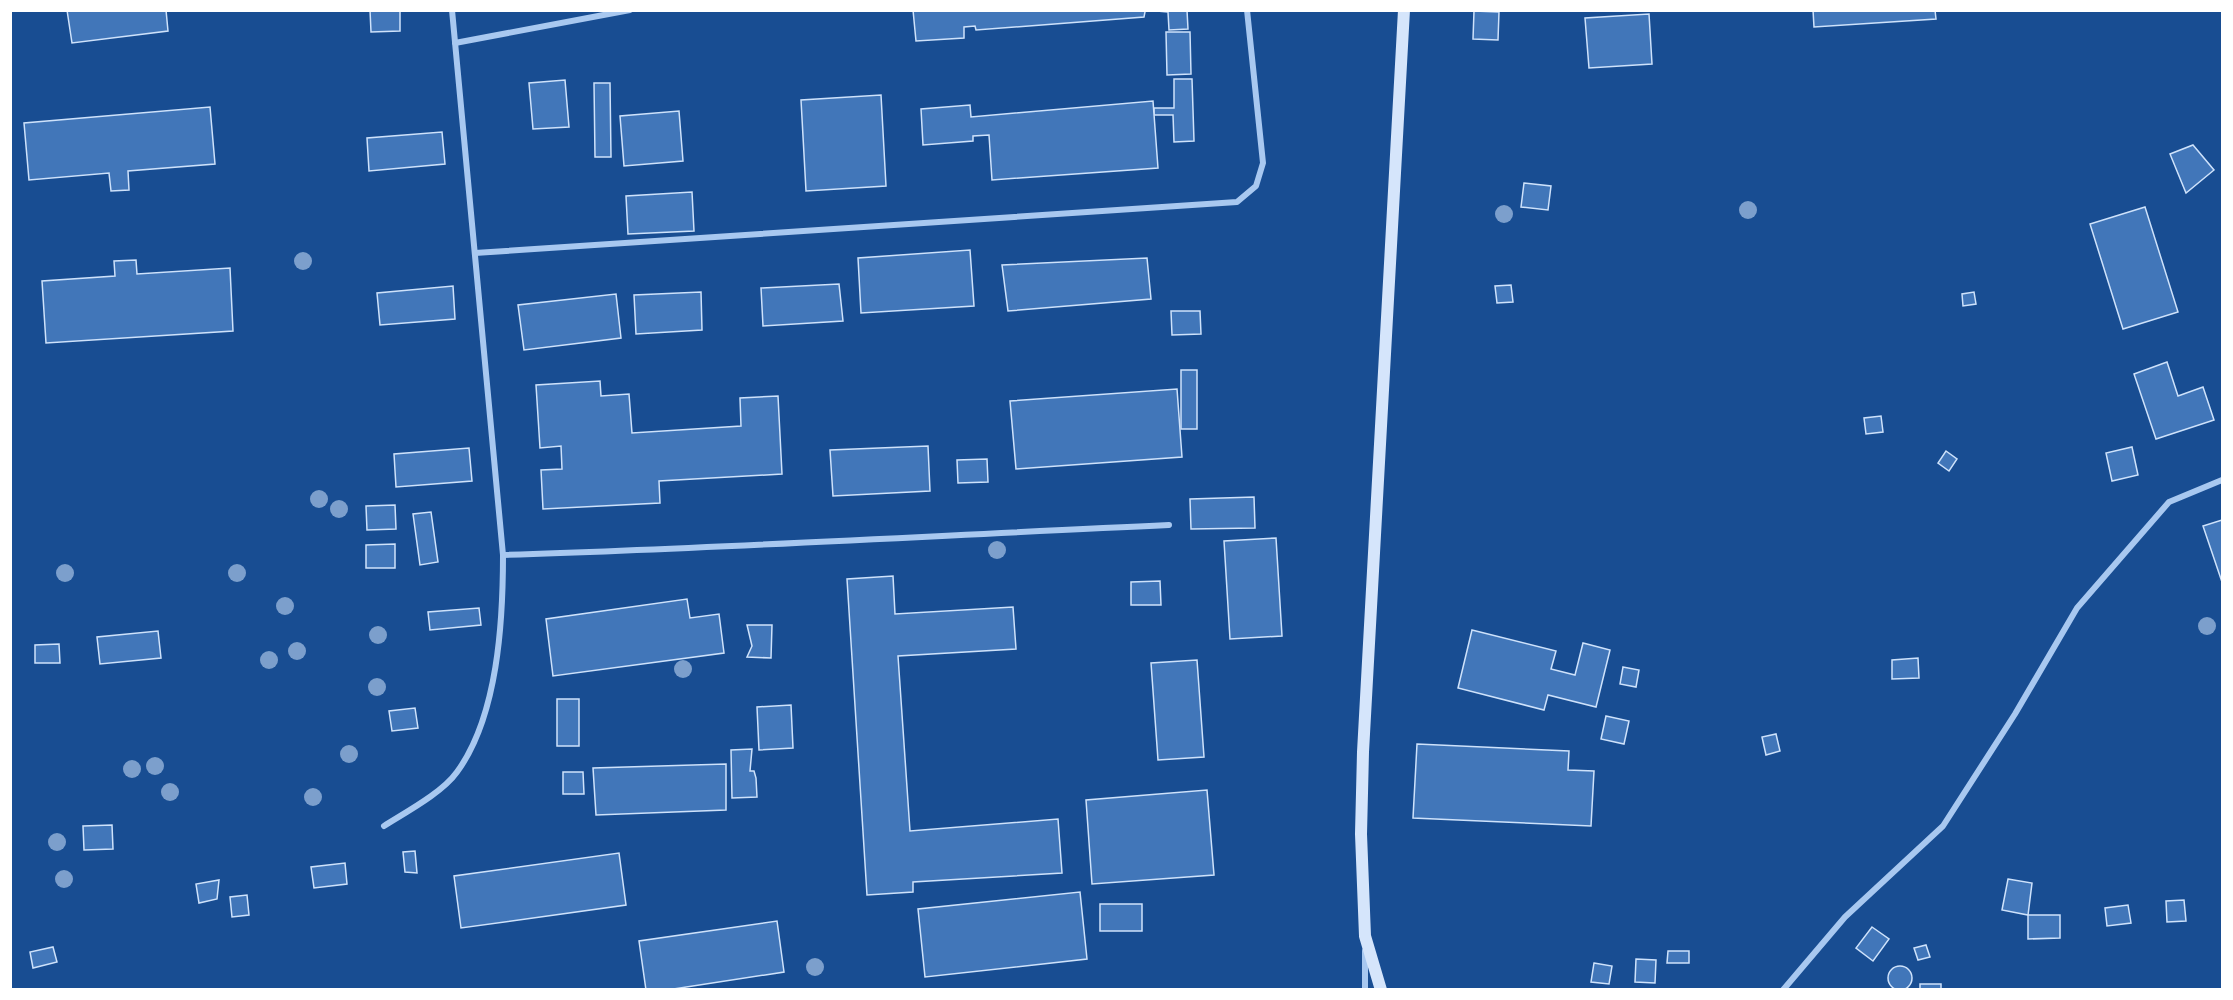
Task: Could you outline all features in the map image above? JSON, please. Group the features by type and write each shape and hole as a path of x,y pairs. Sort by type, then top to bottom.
{"street":[{"path":"384,826 420,803 457,773 479,730 503,620 503,555 452,10"},
{"path":"455,43 630,10"},
{"path":"475,253 1237,202 1256,186 1263,163 1247,10"},
{"path":"1365,990 1361,834 1363,752 1404,10"},
{"path":"1783,990 1845,917 1943,826 2015,714 2077,608 2100,581 2169,502 2223,480"},
{"path":"503,555 729,548 890,537 1169,525"},
{"path":"1365,936 1381,990"}],"building":[{"path":"67,10 166,10 168,31 72,43"},
{"path":"370,10 400,10 400,31 371,32"},
{"path":"913,10 1145,10 1145,12 1144,17 976,30 975,26 964,27 964,38 916,41"},
{"path":"1145,10 1187,10 1188,29 1169,30 1168,12"},
{"path":"1813,10 1935,10 1936,19 1814,27"},
{"path":"1474,11 1499,12 1498,40 1473,39"},
{"path":"1649,14 1652,64 1589,68 1585,18"},
{"path":"1166,32 1190,32 1191,74 1167,75"},
{"path":"1174,79 1192,79 1194,141 1174,142 1173,115 1154,115 1154,108 1174,108"},
{"path":"565,80 569,127 533,129 529,83"},
{"path":"594,83 610,83 611,157 595,157"},
{"path":"881,95 886,186 806,191 801,100"},
{"path":"1153,101 1158,168 992,180 989,135 973,136 973,141 923,145 921,109 970,105 971,117"},
{"path":"210,107 215,164 128,171 129,190 111,191 109,173 29,180 24,123"},
{"path":"679,111 683,161 624,166 620,116"},
{"path":"442,132 445,164 369,171 367,138"},
{"path":"2193,145 2214,170 2186,193 2170,154"},
{"path":"1524,183 1551,186 1548,210 1521,207"},
{"path":"692,192 694,231 628,234 626,196"},
{"path":"2145,207 2178,312 2123,329 2090,224"},
{"path":"970,250 974,306 861,313 858,258"},
{"path":"1147,258 1151,299 1008,311 1002,265"},
{"path":"136,260 137,274 230,268 233,331 46,343 42,281 115,276 114,261"},
{"path":"839,284 843,321 763,326 761,288"},
{"path":"1511,285 1513,302 1497,303 1495,286"},
{"path":"453,286 455,319 380,325 377,293"},
{"path":"701,292 702,330 636,334 634,295"},
{"path":"1974,292 1976,304 1963,306 1962,294"},
{"path":"616,294 621,338 524,350 518,305"},
{"path":"1171,311 1200,311 1201,334 1172,335"},
{"path":"2167,362 2178,396 2203,387 2214,420 2156,439 2134,374"},
{"path":"1181,370 1197,370 1197,429 1181,429"},
{"path":"600,381 601,396 629,394 632,433 741,426 740,398 778,396 782,474 659,481 660,503 543,509 541,470 562,469 561,446 540,448 536,385"},
{"path":"1177,389 1182,457 1016,469 1010,401"},
{"path":"1881,416 1883,432 1866,434 1864,418"},
{"path":"928,446 930,491 833,496 830,450"},
{"path":"2132,447 2138,475 2112,481 2106,453"},
{"path":"469,448 472,481 396,487 394,454"},
{"path":"1946,451 1957,459 1949,471 1938,463"},
{"path":"987,459 988,482 958,483 957,460"},
{"path":"1254,497 1255,528 1191,529 1190,499"},
{"path":"395,505 396,529 367,530 366,506"},
{"path":"431,512 438,562 420,565 413,514"},
{"path":"2222,520 2222,582 2203,526"},
{"path":"1276,538 1282,636 1230,639 1224,541"},
{"path":"395,544 395,568 366,568 366,545"},
{"path":"893,576 895,614 1013,607 1016,649 898,656 910,831 1058,819 1062,873 913,882 913,892 867,895 847,579"},
{"path":"1160,581 1161,605 1131,605 1131,582"},
{"path":"687,599 690,618 719,614 724,653 553,676 546,619"},
{"path":"479,608 481,625 430,630 428,612"},
{"path":"747,625 772,625 771,658 747,657 752,646"},
{"path":"1472,630 1556,651 1551,669 1575,675 1583,643 1610,650 1596,707 1548,695 1544,710 1458,688"},
{"path":"158,631 161,658 100,664 97,637"},
{"path":"59,644 60,663 35,663 35,645"},
{"path":"1918,658 1919,678 1892,679 1892,660"},
{"path":"1197,660 1204,757 1158,760 1151,663"},
{"path":"1623,667 1639,670 1636,687 1620,684"},
{"path":"557,699 579,699 579,746 557,746"},
{"path":"791,705 793,748 759,750 757,707"},
{"path":"415,708 418,728 392,731 389,711"},
{"path":"1606,716 1629,721 1624,744 1601,739"},
{"path":"1776,734 1780,751 1766,755 1762,737"},
{"path":"1417,744 1569,751 1568,770 1594,771 1591,826 1413,818"},
{"path":"752,749 750,771 754,771 756,778 757,797 732,798 731,750"},
{"path":"726,764 726,810 596,815 593,768"},
{"path":"563,772 583,772 584,794 563,794"},
{"path":"1207,790 1214,875 1092,884 1086,800"},
{"path":"112,825 113,849 84,850 83,826"},
{"path":"415,851 417,873 405,872 403,852"},
{"path":"619,853 626,905 461,928 454,876"},
{"path":"345,863 347,884 314,888 311,867"},
{"path":"2008,879 2032,883 2028,915 2002,910"},
{"path":"219,880 217,899 199,903 196,884"},
{"path":"1080,892 1087,959 925,977 918,909"},
{"path":"247,895 249,915 232,917 230,897"},
{"path":"2184,900 2186,921 2167,922 2166,901"},
{"path":"1100,904 1142,904 1142,931 1100,931"},
{"path":"2128,905 2131,923 2107,926 2105,908"},
{"path":"2028,915 2060,915 2060,938 2028,939"},
{"path":"777,921 784,972 667,990 646,990 639,941"},
{"path":"1872,927 1889,939 1873,961 1856,948"},
{"path":"1926,945 1930,957 1918,960 1914,948"},
{"path":"53,947 57,962 33,968 30,952"},
{"path":"1668,951 1689,951 1689,963 1667,963"},
{"path":"1636,959 1656,960 1655,983 1635,982"},
{"path":"1594,963 1612,966 1609,984 1591,982"},
{"path":"1900,966 1909,969 1912,978 1909,987 1900,990 1891,987 1888,978 1891,969"},
{"path":"1920,984 1941,984 1941,990 1920,990"}]}
